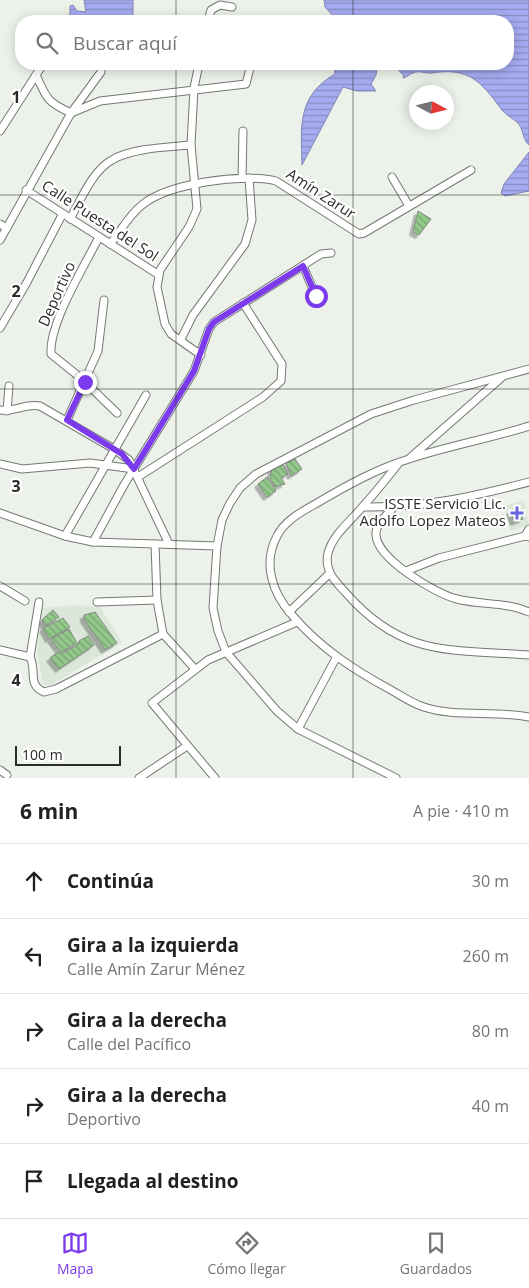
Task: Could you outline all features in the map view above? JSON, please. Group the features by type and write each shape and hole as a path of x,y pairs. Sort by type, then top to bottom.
{"street":[{"path":"210,15 211,10 220,5 232,7"},
{"path":"0,131 39,70"},
{"path":"198,70 194,88 191,145 197,209 189,227 159,275 157,287 165,324 171,334 181,339 200,355"},
{"path":"36,75 46,97 52,104 71,113 100,101 194,88 246,84 250,70"},
{"path":"0,240 3,226 71,113 101,72"},
{"path":"181,339 193,315 245,244 252,220 246,178 243,131"},
{"path":"70,219 96,175 112,160 159,148 191,145"},
{"path":"392,177 409,206 471,170"},
{"name":"Amín Zarur","path":"110,244 140,206 150,198 195,184 246,178 263,178 276,181 359,234 364,233 409,206"},
{"name":"Calle Puesta del Sol","path":"26,190 62,215 159,275"},
{"path":"0,328 26,284 62,215"},
{"name":"Deportivo","path":"99,237 56,324 51,345 54,358 84,381 117,413"},
{"path":"93,542 134,469 194,371 209,329 214,322 321,254 331,253"},
{"path":"303,266 316,296"},
{"path":"67,420 98,351 104,300"},
{"path":"138,477 277,386 280,381 282,364 243,303"},
{"path":"396,778 298,729 277,711 226,652 218,631 213,608 216,546 222,520 240,488 256,474 371,414 414,400 529,369"},
{"path":"409,458 504,376"},
{"path":"10,386 4,411 36,405 67,420 129,460 169,544"},
{"path":"65,536 146,395"},
{"path":"529,426 483,441 409,458 355,480 296,515 277,535 272,549 271,577 274,590 289,612 336,658 420,706 440,711 508,713 529,717"},
{"path":"400,462 363,507 349,520 328,552 329,574 374,622 392,634 420,646 529,655"},
{"path":"0,464 22,469 105,464 134,469"},
{"path":"363,507 394,507 466,499 528,484"},
{"path":"394,507 378,524 376,535 380,549 406,571 435,590 456,599 529,612"},
{"path":"0,513 65,536 93,542 216,546"},
{"path":"406,571 439,558 528,534"},
{"path":"155,544 157,600 163,634 195,669"},
{"path":"289,612 329,574"},
{"path":"0,586 25,601"},
{"path":"97,602 157,600"},
{"path":"39,602 30,657 33,662 32,680 37,689 44,692 51,691 163,634"},
{"path":"215,778 152,703 208,660 298,622"},
{"path":"0,650 30,657"},
{"path":"298,729 336,658"},
{"path":"140,778 187,746"},
{"path":"0,770 7,775"}],"shaded area":[{"name":"ISSTE Servicio Lic. Adolfo Lopez Mateos","path":"524,500 529,525 510,531 505,506"},
{"path":"75,605 100,607 122,642 50,686 43,685 37,650 42,608"}],"water":[{"path":"84,0 133,0 133,15 70,15 70,6 73,5 77,11 86,12"},
{"path":"324,0 529,0 529,145 517,122 504,112 481,84 473,79 456,72 415,72 403,78 404,76 398,70 514,70 514,15 332,15 325,7"},
{"path":"335,70 377,70 371,84 376,91 357,91 343,87 302,165 301,137 304,113 314,92 335,74"},
{"path":"529,152 529,191 505,196 501,193 504,184"}],"building":[{"path":"418,211 431,219 419,235 413,232"},
{"path":"295,459 302,469 291,476 286,463"},
{"path":"283,465 288,474 281,478 285,484 275,487 270,478 272,469"},
{"path":"267,477 276,491 267,497 258,484"},
{"path":"519,507 523,519 514,522 510,511"},
{"path":"53,610 59,617 45,626 42,620"},
{"path":"95,612 117,643 105,650 84,619 84,615"},
{"path":"63,618 70,627 49,639 43,628"},
{"path":"69,629 77,643 61,652 51,639"},
{"path":"88,636 94,645 59,669 50,658 58,652 60,654 79,644 79,641"}],"place":[{"name":"ISSTE Servicio Lic. Adolfo Lopez Mateos","path":"517,513"}],"route":[{"path":"85,382 67,420 122,454 129,460 134,469 194,371 209,329 214,322 303,266 316,296"}]}
